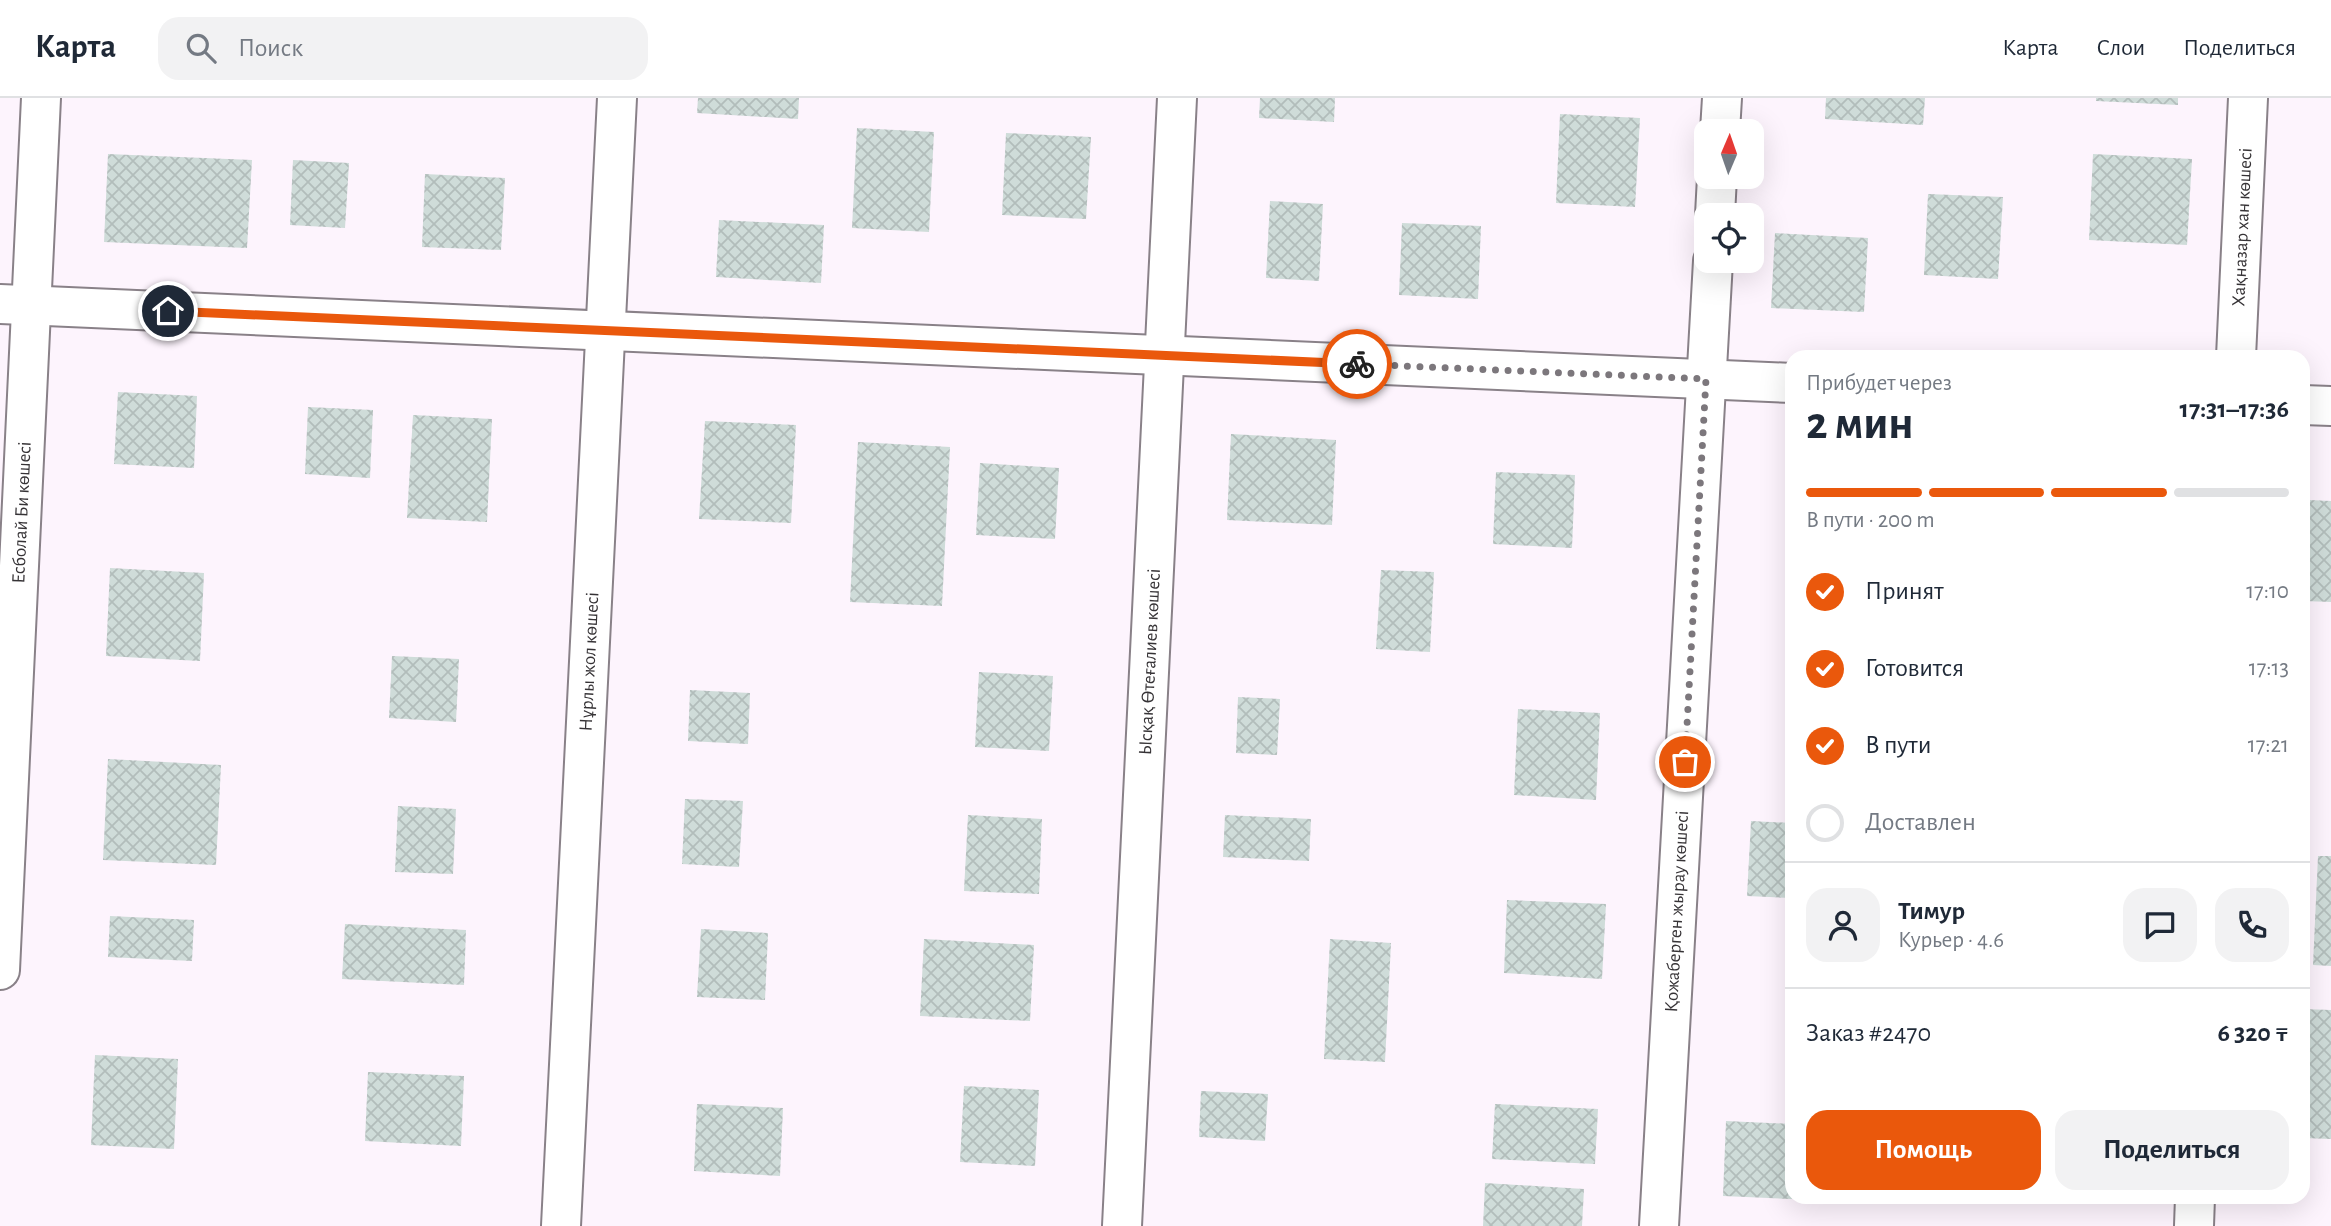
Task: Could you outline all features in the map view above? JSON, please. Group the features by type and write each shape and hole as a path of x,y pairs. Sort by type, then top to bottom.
{"street":[{"name":"Есболай Би көшесі","path":"0,970 16,304 41,98"},
{"name":"Нұрлы жол көшесі","path":"561,1226 618,98"},
{"name":"Ысқақ Өтеғалиев көшесі","path":"1122,1226 1177,98"},
{"path":"1721,119 1722,98"},
{"name":"Хақназар хан көшесі","path":"2236,350 2248,98"},
{"name":"Қожаберген жырау көшесі","path":"1659,1226 1712,273"},
{"path":"16,304 1785,383"},
{"path":"2310,406 2331,407"},
{"path":"2194,1226 2195,1204"}],"building":[{"path":"698,98 799,98 798,119 697,113"},
{"path":"1260,98 1335,98 1334,122 1259,118"},
{"path":"1826,98 1925,98 1923,125 1825,119"},
{"path":"2096,98 2178,98 2178,105 2096,101"},
{"path":"1560,114 1640,118 1635,207 1556,203"},
{"path":"857,128 934,132 929,232 852,228"},
{"path":"1006,133 1091,137 1086,219 1002,215"},
{"path":"108,154 252,160 247,248 104,242"},
{"path":"2093,154 2192,159 2187,245 2089,240"},
{"path":"293,160 349,163 345,228 290,225"},
{"path":"425,174 505,178 501,250 422,247"},
{"path":"1928,194 2003,197 1998,279 1924,275"},
{"path":"1270,201 1323,204 1319,281 1266,278"},
{"path":"719,220 824,225 821,283 716,277"},
{"path":"1402,223 1481,226 1478,299 1399,295"},
{"path":"1775,233 1868,238 1864,312 1771,308"},
{"path":"118,392 197,396 194,468 114,464"},
{"path":"308,407 373,410 370,478 305,474"},
{"path":"413,415 492,419 487,522 407,518"},
{"path":"705,421 796,425 791,523 699,519"},
{"path":"1231,434 1336,440 1332,525 1227,520"},
{"path":"858,442 950,447 942,606 850,602"},
{"path":"980,463 1059,468 1055,539 976,535"},
{"path":"1496,472 1575,475 1572,548 1493,544"},
{"path":"2310,500 2331,501 2331,602 2310,601"},
{"path":"110,568 204,573 200,661 106,656"},
{"path":"1381,570 1434,572 1430,652 1376,649"},
{"path":"392,656 459,659 456,722 389,718"},
{"path":"979,672 1053,676 1049,751 975,747"},
{"path":"690,690 750,693 748,744 688,741"},
{"path":"1238,697 1280,699 1277,755 1236,753"},
{"path":"1518,709 1600,713 1596,800 1514,795"},
{"path":"108,759 221,765 216,865 103,860"},
{"path":"685,799 743,801 739,867 682,864"},
{"path":"398,806 456,809 453,874 395,872"},
{"path":"968,815 1042,819 1039,894 964,891"},
{"path":"1225,815 1311,819 1309,861 1223,857"},
{"path":"1751,821 1785,823 1785,898 1747,896"},
{"path":"2318,856 2331,856 2331,966 2313,965"},
{"path":"1507,900 1606,904 1602,979 1504,973"},
{"path":"110,916 194,920 192,961 108,957"},
{"path":"345,924 466,930 464,985 342,979"},
{"path":"701,929 768,933 765,1000 697,997"},
{"path":"924,939 1034,945 1030,1021 920,1016"},
{"path":"1330,939 1391,943 1385,1062 1324,1059"},
{"path":"2310,1009 2331,1010 2331,1139 2310,1138"},
{"path":"95,1055 178,1059 174,1149 91,1145"},
{"path":"368,1072 464,1076 461,1146 365,1141"},
{"path":"964,1086 1039,1090 1035,1166 960,1162"},
{"path":"1201,1091 1268,1094 1265,1141 1199,1137"},
{"path":"697,1104 783,1108 780,1176 694,1171"},
{"path":"1495,1104 1598,1109 1595,1164 1492,1159"},
{"path":"1726,1121 1785,1124 1785,1199 1723,1196"},
{"path":"1485,1183 1584,1189 1582,1226 1483,1226"}],"way so far":[{"path":"1357,364 1706,379 1685,762"}],"route":[{"path":"168,311 1357,364"}]}
